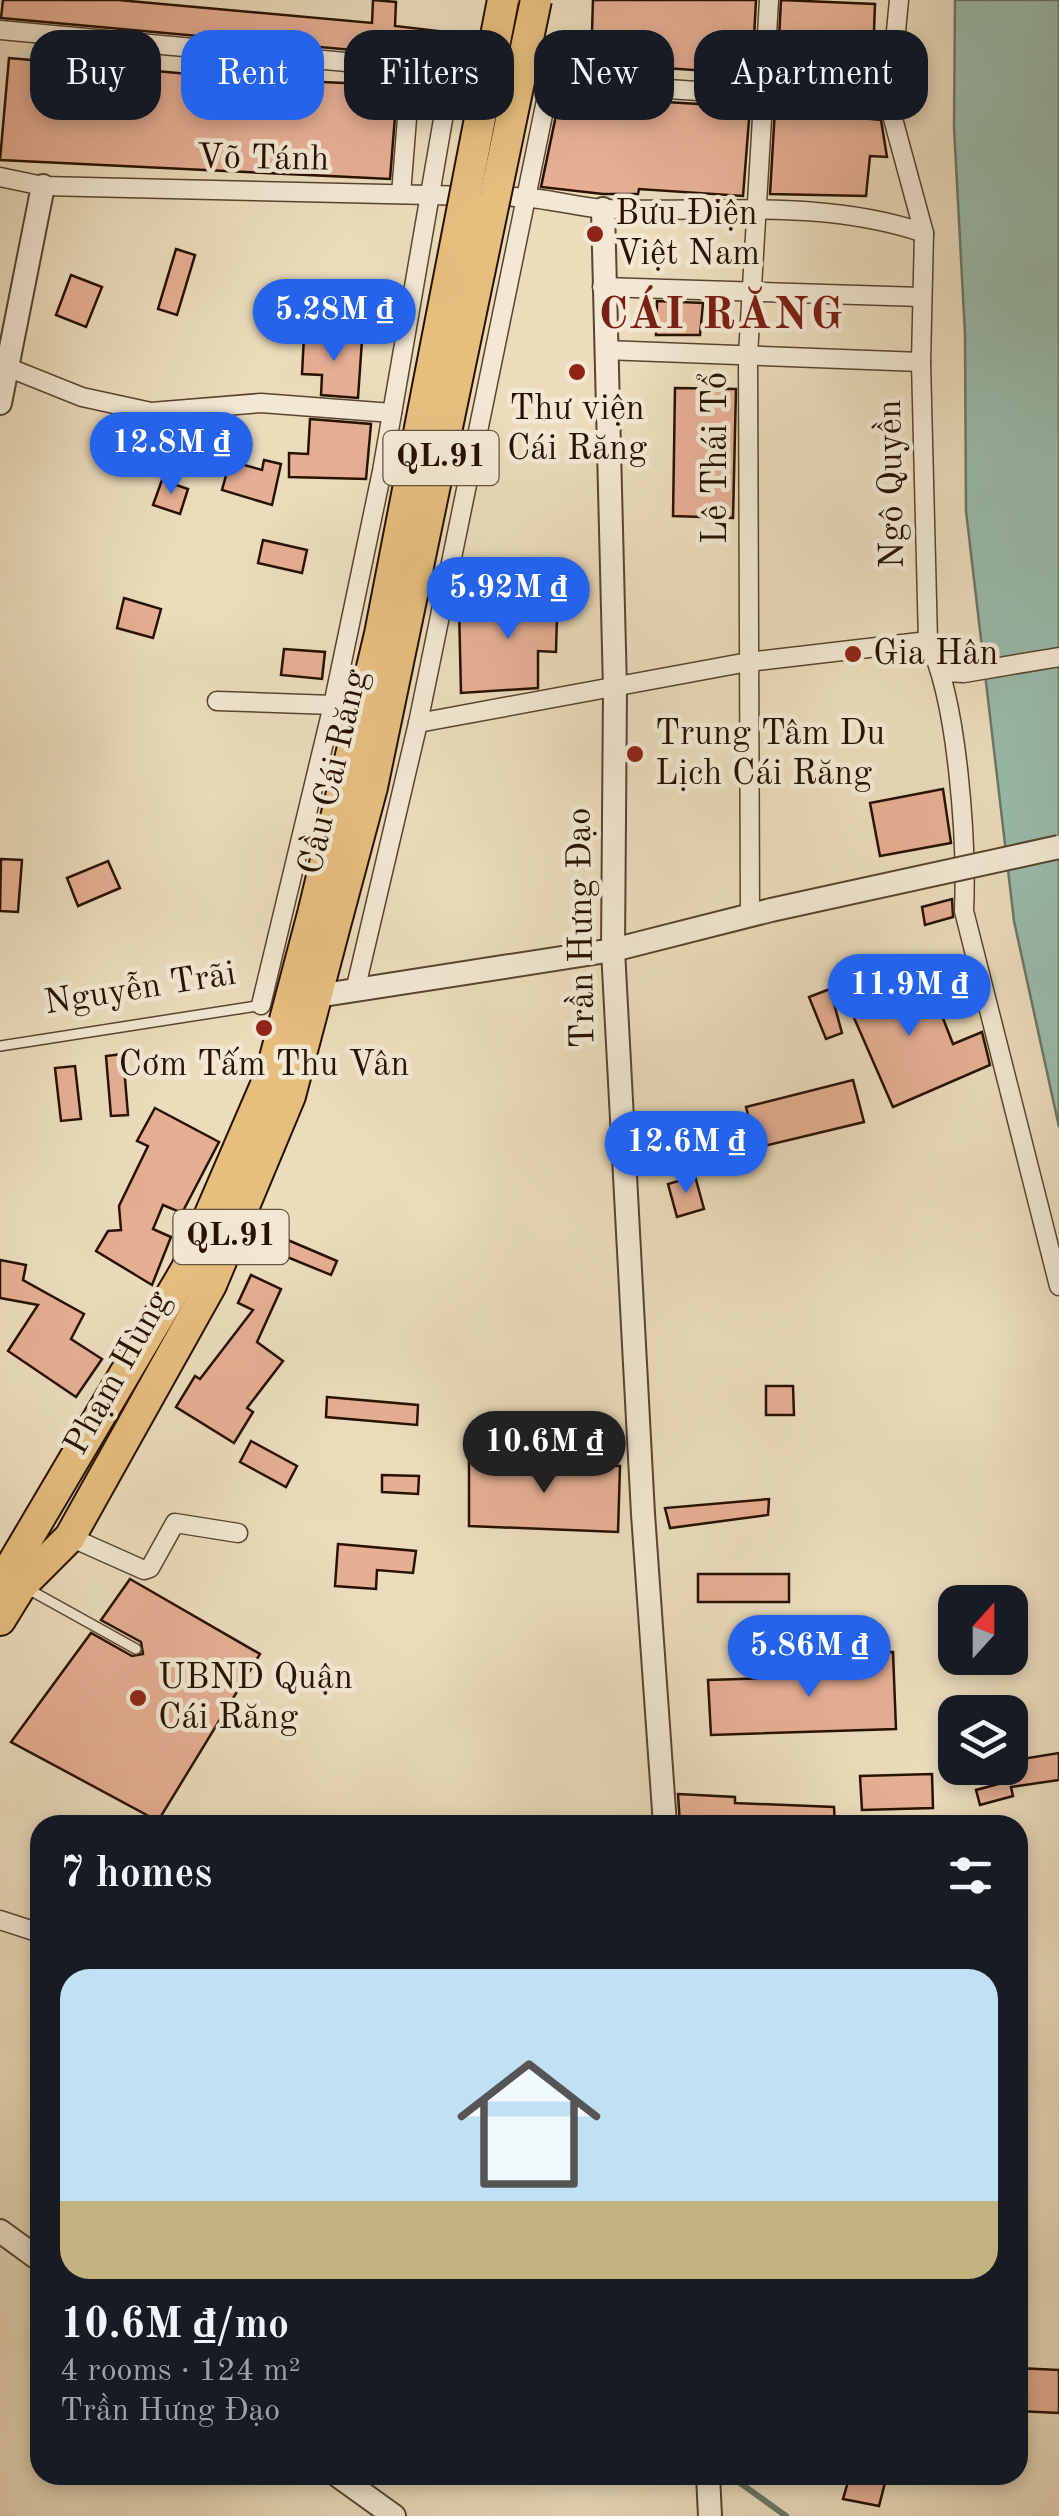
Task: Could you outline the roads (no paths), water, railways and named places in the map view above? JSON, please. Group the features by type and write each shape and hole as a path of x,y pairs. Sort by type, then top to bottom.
{"highway":[{"name":"Cầu Cái Răng","path":"326,912 503,0"},
{"name":"Cầu Cái Răng","path":"326,912 376,767 536,0"},
{"name":"Phạm Hùng","path":"0,1620 11,1585 41,1522 186,1270 271,1073 289,1000 326,912"},
{"name":"Phạm Hùng","path":"11,1585 70,1536 211,1285 290,1096 289,1000"},
{"path":"41,1522 70,1536"}],"street":[{"name":"Lê Thái Tổ","path":"768,30 770,0"},
{"path":"896,30 899,0"},
{"path":"0,30 344,62"},
{"path":"401,194 407,120"},
{"path":"289,1000 333,705 392,413 443,120"},
{"path":"354,991 418,723 542,120"},
{"name":"Lê Thái Tổ","path":"760,913 748,662 748,355 762,120"},
{"name":"Ngô Quyền","path":"892,120 924,233 921,297 928,642 943,672 966,862 964,910 1059,1286"},
{"name":"Võ Tánh","path":"0,177 43,186 525,197 603,209 756,207 889,221 924,233"},
{"path":"0,403 43,186"},
{"name":"Trần Hưng Đạo","path":"603,209 615,689 614,950 664,1815"},
{"path":"602,287 921,297"},
{"path":"605,350 922,362"},
{"path":"7,367 82,397 151,412 261,403 392,413"},
{"path":"418,723 748,662 928,642"},
{"path":"943,672 964,673 1059,657"},
{"path":"218,701 333,705"},
{"name":"Nguyễn Trãi","path":"289,1000 614,950 760,913 1059,847"},
{"path":"70,1536 144,1570 150,1568 175,1523 238,1533"},
{"path":"0,1920 30,1930"},
{"path":"0,2231 30,2253"},
{"path":"351,2485 394,2516"},
{"path":"708,2485 710,2516"}],"lane":[{"name":"Nguyễn Trãi","path":"0,1046 289,1000"},
{"path":"11,1585 136,1648"}],"waterway":[{"path":"743,2485 786,2516"}],"place":[{"name":"Bưu Điện Việt Nam","path":"595,234"},
{"name":"Thư viện Cái Răng","path":"577,372"},
{"name":"Gia Hân","path":"853,654"},
{"name":"Trung Tâm Du Lịch Cái Răng","path":"635,754"},
{"name":"Cơm Tấm Thu Vân","path":"264,1028"},
{"name":"UBND Quận Cái Răng","path":"138,1698"}],"district":[{"name":"CÁI RĂNG","path":"722,316"}]}
